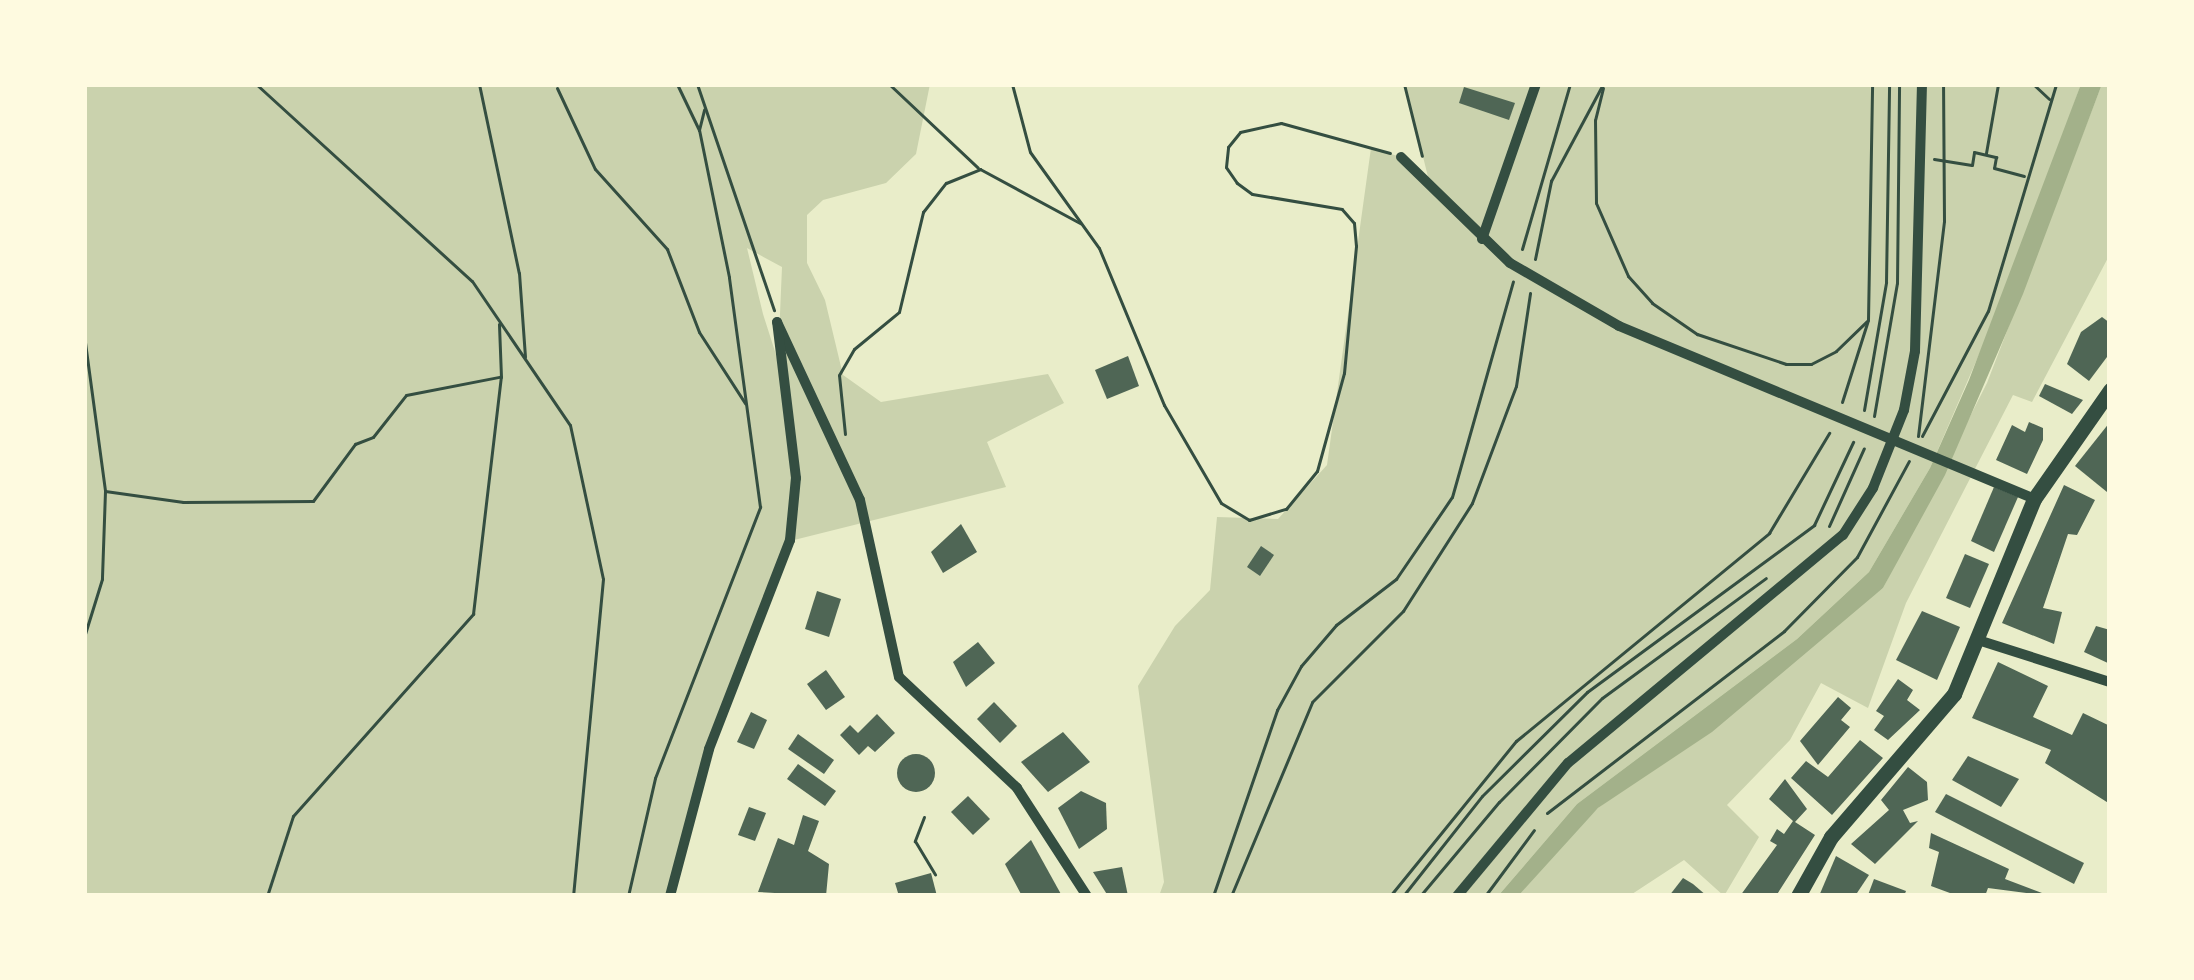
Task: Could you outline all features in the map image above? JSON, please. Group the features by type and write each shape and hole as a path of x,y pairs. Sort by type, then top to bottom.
{"main road":[{"path":"1798,896 1832,837 1945,707 1978,640 2034,499 2110,390"}],"street":[{"path":"1482,239 1536,84"},
{"path":"1457,896 1568,763 1843,535 1895,438 1915,351 1922,84"},
{"path":"1401,157 1432,192 1517,268 1619,326 2034,499"},
{"path":"670,896 710,748 790,541 796,478 777,322 860,500 898,676 1017,788 1087,896"},
{"path":"1978,640 2110,682"}],"path":[{"path":"256,84 412,220 472,281 570,425 603,579 573,896"},
{"path":"478,84 519,273 526,359"},
{"path":"628,896 655,778 760,507 699,130 676,84"},
{"path":"697,84 769,294"},
{"path":"889,84 980,170 1082,224"},
{"path":"1404,84 1432,192"},
{"path":"1213,896 1277,710 1301,666 1336,626 1396,579 1452,497 1570,84"},
{"path":"1232,896 1312,702 1413,598 1472,503 1516,386 1551,181 1604,84"},
{"path":"1604,84 1595,120 1596,202 1628,276 1652,303 1697,334 1786,364 1811,364 1836,351 1868,320"},
{"path":"1390,896 1516,741 1769,533 1837,414 1868,320 1872,84"},
{"path":"1403,896 1482,796 1587,692 1814,525 1866,426 1886,282 1889,84"},
{"path":"1810,542 1828,528 1855,478 1897,283 1899,84"},
{"path":"1915,449 1937,312 1943,84"},
{"path":"1986,155 1998,84"},
{"path":"2033,84 2050,100"},
{"path":"1485,896 1544,816 1784,631 1857,556 1988,310 2056,84"},
{"path":"556,85 595,169 667,249 699,332 747,406"},
{"path":"1011,86 1030,152 1082,224 1124,302 1164,406 1221,503 1249,520 1268,517 1306,491 1337,410 1355,289 1354,223 1330,203 1252,194 1226,167 1228,147 1240,132 1281,123 1401,157"},
{"path":"699,130 704,109"},
{"path":"699,130 714,135"},
{"path":"1923,157 1972,165 1975,152 1996,157 1994,168 2026,176"},
{"path":"835,441 850,422 839,375 854,349 898,312 923,212 946,183 980,170"},
{"path":"267,896 292,816 473,614 501,376 499,322"},
{"path":"84,335 105,491 102,579 84,637"},
{"path":"105,491 183,502 313,501 355,444 373,436 406,395 501,376"},
{"path":"1420,896 1498,802 1602,698 1774,571"},
{"path":"924,817 915,842 935,874"}],"shaded area":[{"path":"84,84 930,84 916,154 886,183 823,200 807,215 807,263 825,300 843,375 881,402 1048,374 1064,403 987,442 1006,487 790,541 709,749 670,896 84,896","holes":["747,248 782,267 778,361"]},
{"path":"1405,84 2081,84 2012,278 1930,468 1869,572 1797,639 1577,804 1498,896 1159,896 1164,882 1138,686 1175,626 1210,590 1217,517 1278,519 1327,465 1371,148 1401,157 1431,189"},
{"path":"2081,84 2102,84 2023,294 1945,475 1883,588 1712,732 1598,808 1518,896 1498,896 1577,804 1797,639 1869,572 1930,468 1969,380"},
{"path":"2102,84 2110,84 2110,254 2032,402 2013,395 1906,603 1868,708 1821,683 1790,740 1727,805 1759,837 1724,896 1684,860 1629,896 1518,896 1536,867 1598,808 1883,588 1987,383"}],"building":[{"path":"1464,87 1515,103 1509,120 1459,103"},
{"path":"2102,317 2110,323 2110,353 2089,381 2067,364 2081,332"},
{"path":"1128,356 1139,386 1107,399 1095,370"},
{"path":"2045,384 2083,400 2072,414 2039,396"},
{"path":"2029,422 2043,428 2043,440 2027,474 1996,460 2012,425 2025,432"},
{"path":"2110,422 2110,489 2107,492 2075,466"},
{"path":"2064,485 2095,500 2077,535 2068,534 2043,608 2062,612 2054,644 2002,623"},
{"path":"1994,487 2018,497 1994,552 1971,541"},
{"path":"961,524 977,552 943,573 931,552"},
{"path":"1261,546 1274,555 1260,576 1247,567"},
{"path":"1965,554 1989,564 1970,608 1946,598"},
{"path":"817,591 841,599 829,637 805,629"},
{"path":"1922,611 1960,627 1937,680 1896,660"},
{"path":"2096,626 2110,630 2110,664 2084,652"},
{"path":"978,642 995,663 966,687 953,662"},
{"path":"1998,662 2048,686 2033,717 2072,735 2083,713 2110,726 2110,804 2045,763 2051,750 1972,718"},
{"path":"826,670 845,697 826,710 807,684"},
{"path":"1898,679 1913,690 1907,700 1920,710 1888,740 1874,730 1884,716 1876,711"},
{"path":"1838,697 1851,708 1841,720 1850,727 1818,765 1800,741"},
{"path":"994,702 1017,726 1000,743 977,719"},
{"path":"751,712 767,720 754,749 737,742"},
{"path":"877,714 895,733 875,752 868,746 859,755 840,735 850,725 858,733"},
{"path":"1063,732 1090,762 1048,792 1021,762"},
{"path":"798,734 834,760 824,774 788,749"},
{"path":"1860,740 1883,758 1832,815 1791,778 1806,761 1828,777"},
{"path":"916,754 929,760 935,773 929,786 916,792 903,786 897,773 903,760"},
{"path":"1968,756 2019,779 2001,807 1952,780"},
{"path":"798,764 836,791 825,806 787,779"},
{"path":"1908,767 1927,782 1928,800 1903,810 1910,823 1918,821 1875,864 1851,844 1889,810 1881,800"},
{"path":"1785,779 1807,809 1795,822 1815,835 1776,896 1740,896 1777,845 1770,841 1777,829 1784,834 1793,821 1769,799"},
{"path":"1081,791 1106,803 1107,829 1079,849 1058,808"},
{"path":"1946,794 2084,863 2074,884 1935,812"},
{"path":"968,796 990,819 973,835 951,812"},
{"path":"749,807 766,813 755,841 738,835"},
{"path":"803,815 819,821 808,851 829,864 826,896 758,892 778,838 794,845"},
{"path":"1931,833 2009,869 2005,879 2050,896 1988,888 1985,896 1958,896 1931,886 1939,852 1929,848"},
{"path":"1031,840 1062,896 1022,896 1005,864"},
{"path":"1836,856 1869,875 1855,896 1819,896"},
{"path":"1122,867 1128,896 1108,896 1093,872"},
{"path":"931,873 937,896 899,896 895,883"},
{"path":"1683,878 1693,884 1707,896 1669,896"},
{"path":"1874,879 1906,891 1904,896 1868,895"}]}
